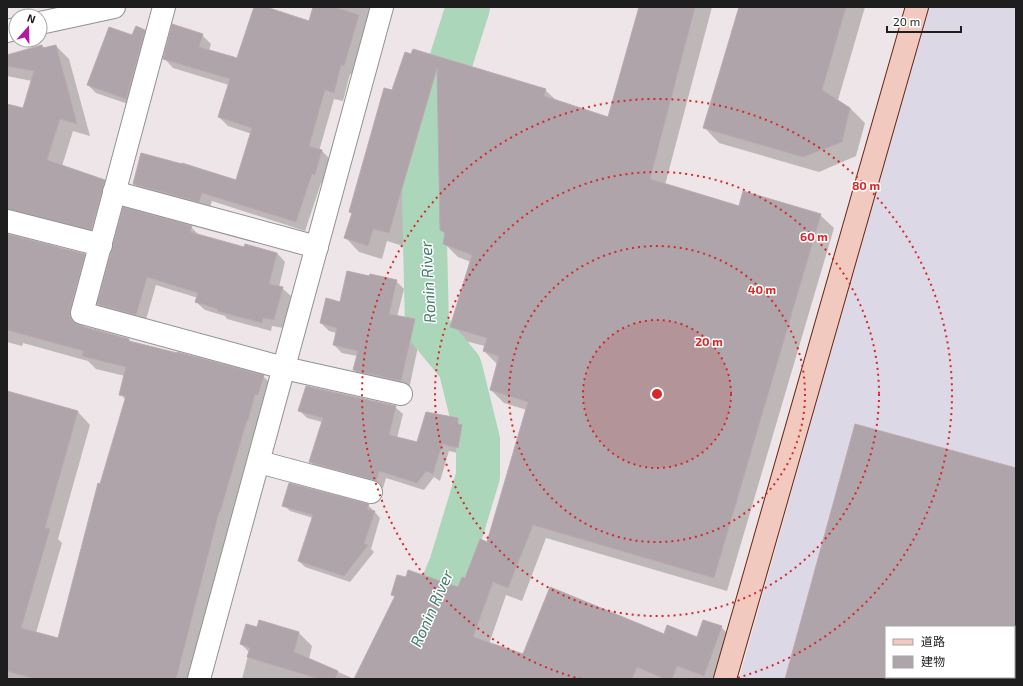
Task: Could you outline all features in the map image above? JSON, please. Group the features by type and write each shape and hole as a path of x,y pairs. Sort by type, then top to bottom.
{"street":[{"path":"48,21 114,7"},
{"path":"164,7 82,313 284,368 401,394"},
{"path":"199,679 382,7"},
{"path":"726,679 916,7"},
{"path":"114,192 317,247"},
{"path":"7,221 101,245"},
{"path":"258,462 371,492"}],"shaded area":[{"path":"928,7 1016,7 1016,679 739,679"}],"building":[{"path":"254,7 266,7 309,21 313,7 334,7 359,15 344,66 341,65 334,93 325,90 309,146 322,150 315,175 312,174 296,222 202,193 199,202 133,184 141,153 182,163 236,180 252,128 218,117 230,79 163,59 172,24 203,34 199,47 237,58"},
{"path":"639,7 695,7 650,179 739,206 743,191 821,214 714,578 533,525 508,588 493,582 473,637 523,654 550,587 664,634 667,625 697,637 703,620 722,626 704,676 677,666 672,679 665,679 637,667 632,679 354,679 395,596 391,595 397,575 406,577 408,570 458,587 462,577 465,578 480,539 487,542 528,402 490,390 499,356 483,351 487,338 450,327 472,255 443,244 445,233 440,230 437,68 389,233 373,229 368,246 344,238 352,213 349,212 384,88 392,90 405,52 411,54 413,49 546,89 544,96 608,117"},
{"path":"739,7 846,7 822,90 850,108 842,142 803,157 703,128"},
{"path":"136,26 145,30 126,99 87,85 109,27 132,35"},
{"path":"56,45 77,124 60,119 47,160 105,180 91,230 7,209 7,104 23,108 34,71 7,66 7,55 32,48 48,48"},
{"path":"123,207 192,226 190,232 244,247 245,244 277,253 269,284 283,287 274,320 263,318 262,323 217,311 218,309 195,302 198,293 147,277 136,315 97,304"},
{"path":"7,234 85,254 70,310 70,317 73,322 78,325 129,339 129,341 264,375 258,395 255,394 219,512 176,679 35,679 7,671 7,391 78,411 45,528 50,529 21,628 58,638 98,483 100,484 126,396 119,395 126,367 82,356 84,351 7,330"},
{"path":"347,271 397,280 389,314 415,319 401,381 353,370 358,351 333,345 337,328 320,323 326,298 340,302"},
{"path":"306,386 396,406 389,435 417,442 426,412 458,418 458,424 462,425 458,448 442,444 433,474 426,471 417,483 379,471 376,481 309,462 323,418 298,411"},
{"path":"855,424 1016,468 1016,627 885,626 886,679 785,679"},
{"path":"289,483 369,504 367,509 375,511 364,544 368,545 344,576 298,561 313,515 282,506"},
{"path":"259,620 299,632 294,652 338,671 335,679 319,679 247,657 250,648 240,644 246,624 257,627"}],"waterway":[{"name":"Ronin River","path":"400,679 425,627 451,565 478,476 478,440 460,367 427,327 424,198 425,143 468,7"}]}
